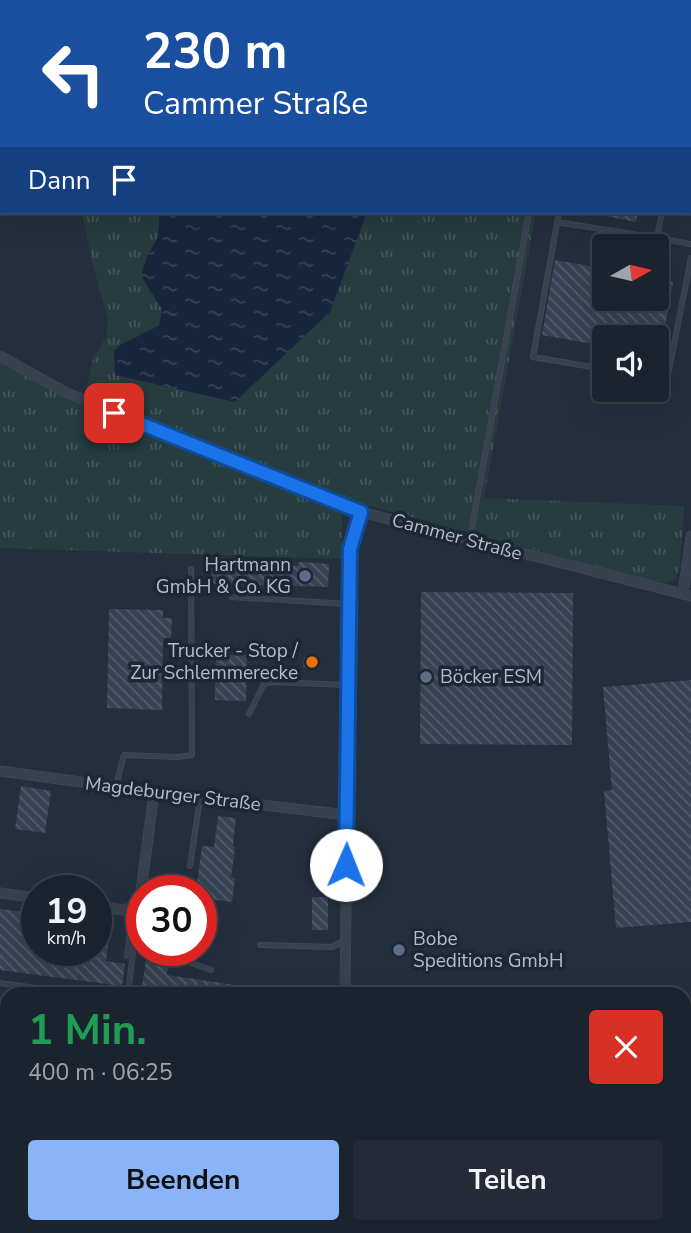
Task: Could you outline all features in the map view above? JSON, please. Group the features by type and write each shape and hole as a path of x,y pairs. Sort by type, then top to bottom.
{"street":[{"name":"Cammer Straße","path":"0,356 65,393 361,512 687,595"},
{"path":"345,987 350,549 361,512"},
{"path":"687,595 691,536"},
{"name":"Magdeburger Straße","path":"0,771 347,815"},
{"path":"142,875 154,792"},
{"path":"0,893 21,896"}],"lane":[{"path":"469,540 529,214"},
{"path":"559,214 533,357 592,367"},
{"path":"658,234 662,214"},
{"path":"557,222 632,234"},
{"path":"669,240 691,244"},
{"path":"669,370 691,258"},
{"path":"115,787 124,755 192,755 191,569"},
{"path":"232,597 349,604"},
{"path":"248,714 264,684 273,682 347,685"},
{"path":"190,866 200,798"},
{"path":"260,945 332,947 345,940"},
{"path":"129,987 131,966"},
{"path":"200,966 211,970"},
{"path":"0,983 28,987"}],"green space":[{"path":"82,214 160,214 158,237 141,276 162,309 159,326 137,335 330,312 366,214 536,214 484,498 684,506 681,556 676,577 665,582 644,579 336,497 85,393 93,359 106,337 108,320"},
{"path":"0,361 77,402 342,514 342,559 0,548"}],"water":[{"path":"160,214 366,214 330,312 235,402 115,375 114,351 120,345 159,326 162,309 141,276 158,237"}],"building":[{"path":"606,214 638,214 636,222"},
{"path":"555,260 592,266 592,312 668,312 665,325 592,325 592,344 542,335"},
{"path":"669,281 673,282 669,304"},
{"path":"212,557 278,560 278,565 298,566 299,562 329,564 328,587 211,584"},
{"path":"421,592 573,593 572,745 420,744"},
{"path":"109,609 163,610 163,618 172,618 171,638 163,638 162,710 107,708"},
{"path":"216,655 247,655 246,701 215,700"},
{"path":"304,657 319,658 318,668 303,668"},
{"path":"691,680 691,922 616,928 604,791 612,790 603,687"},
{"path":"21,786 51,791 45,833 15,829"},
{"path":"218,816 236,818 231,878 235,878 232,902 217,900 217,875 198,875 202,846 214,847"},
{"path":"312,897 328,897 328,930 312,930"},
{"path":"0,909 21,912 21,966 112,966 112,962 125,964 122,986 0,970"},
{"path":"145,966 168,966 167,975 235,987 142,987"}],"place":[{"name":"Hartmann GmbH & Co. KG","path":"305,576"},
{"name":"Trucker - Stop / Zur Schlemmerecke","path":"312,662"},
{"name":"Böcker ESM","path":"426,677"},
{"name":"Bobe Speditions GmbH","path":"399,950"}],"route":[{"path":"114,413 361,512 350,549 346,865"}]}
